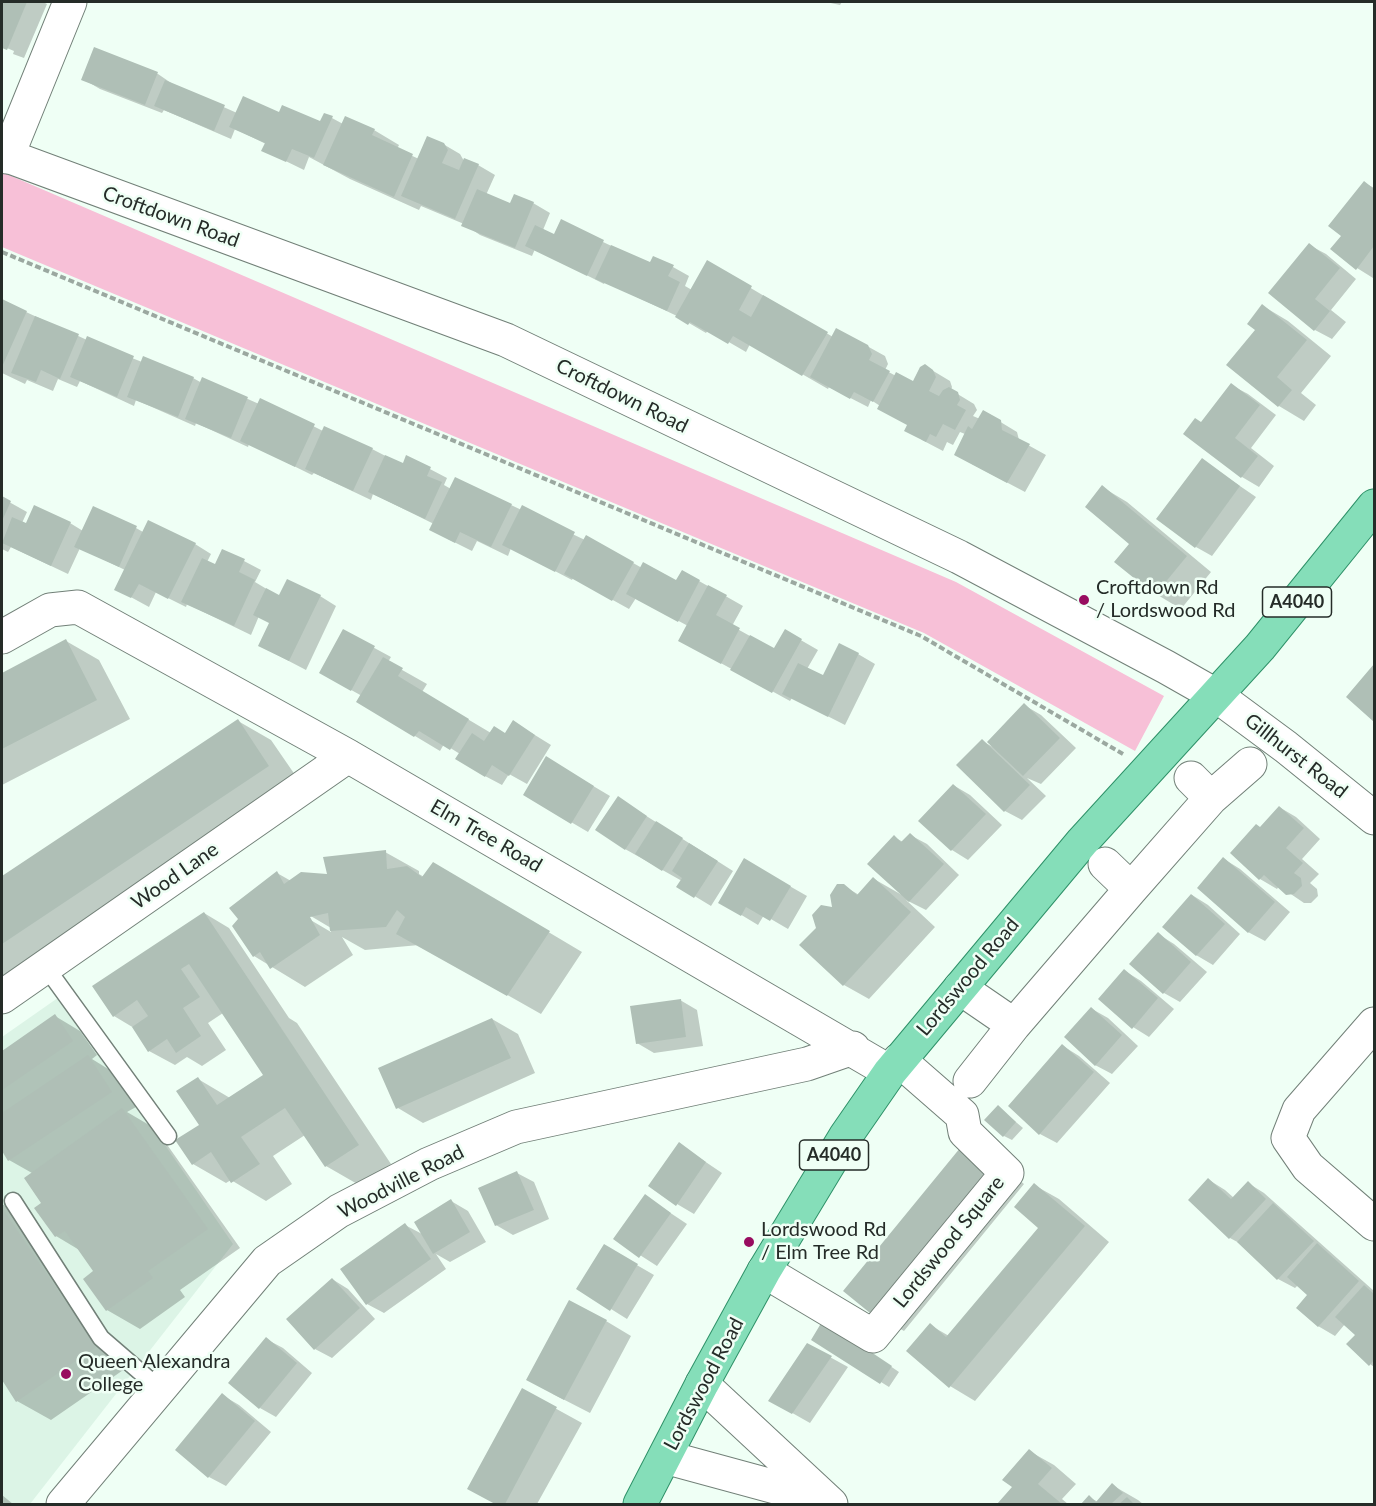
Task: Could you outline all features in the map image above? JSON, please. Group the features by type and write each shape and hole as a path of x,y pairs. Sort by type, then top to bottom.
{"main road":[{"name":"Lordswood Road","path":"640,1504 764,1271 845,1137 895,1066 1082,842 1260,647 1374,506"}],"street":[{"path":"4,155 70,2"},
{"name":"Croftdown Road","path":"4,155 506,340 959,557 1217,696"},
{"name":"Elm Tree Road","path":"2,637 50,610 78,607 348,756 853,1048 895,1066"},
{"name":"Gillhurst Road","path":"1217,696 1286,747 1374,818"},
{"name":"Wood Lane","path":"2,997 348,756"},
{"path":"970,1081 1131,889 1201,788 1250,764"},
{"path":"1105,864 1131,889"},
{"path":"960,988 1014,1026"},
{"path":"1374,1024 1299,1110 1288,1138 1308,1167 1374,1224"},
{"name":"Woodville Road","path":"63,1504 267,1261 339,1211 429,1164 516,1127 807,1064 853,1048"},
{"name":"Lordswood Square","path":"764,1271 873,1336 1007,1173 965,1132 962,1116 895,1066"},
{"path":"702,1384 829,1503"},
{"path":"665,1457 829,1503"}],"lane":[{"path":"45,966 168,1136"},
{"path":"13,1201 101,1338 160,1389"}],"path":[{"path":"2,252 921,636 1149,770"}],"shaded area":[{"path":"2,172 956,582 1164,696 1135,751 924,633 2,247"},
{"name":"Queen Alexandra College","path":"62,995 233,1244 30,1504 2,1504 2,1037"}],"building":[{"path":"2,2 27,2 7,50 2,48"},
{"path":"94,47 158,72 145,105 81,80"},
{"path":"165,80 225,105 214,131 154,106"},
{"path":"243,96 279,112 282,105 320,121 324,113 333,116 314,158 292,149 286,162 261,151 265,143 229,127"},
{"path":"345,116 375,129 372,135 413,154 394,197 323,165"},
{"path":"427,136 444,143 448,150 442,163 459,170 464,158 479,164 455,219 401,196"},
{"path":"1364,181 1374,189 1374,246 1356,270 1330,249 1341,236 1328,226"},
{"path":"477,189 510,203 514,194 534,202 515,248 461,226"},
{"path":"561,219 604,240 587,276 525,246 535,225 554,234"},
{"path":"1309,243 1340,268 1315,299 1330,311 1314,331 1268,293"},
{"path":"611,245 650,262 653,256 674,265 668,276 680,282 667,311 595,279"},
{"path":"707,260 752,286 739,310 751,317 763,295 828,332 802,376 733,336 728,344 690,322 688,325 675,317"},
{"path":"2,299 27,311 2,367"},
{"path":"1262,304 1307,340 1277,377 1292,390 1278,407 1226,365 1255,330 1247,324"},
{"path":"35,316 79,334 60,379 41,370 36,382 11,373"},
{"path":"836,328 868,345 872,354 869,360 890,371 873,402 854,392 850,399 810,377"},
{"path":"87,336 134,356 117,397 70,377"},
{"path":"143,356 194,377 178,417 127,397"},
{"path":"925,364 933,370 936,377 929,391 939,396 949,387 958,392 960,400 957,405 966,410 955,430 943,424 936,437 930,434 926,442 904,431 907,425 877,409 896,372 913,381 920,367"},
{"path":"202,377 248,397 231,438 185,419"},
{"path":"1231,383 1260,405 1235,438 1258,456 1241,478 1183,434 1195,418 1201,422"},
{"path":"260,398 315,424 295,467 240,441"},
{"path":"983,410 1001,420 1002,430 1030,444 1007,483 954,455 968,426 972,429"},
{"path":"324,426 373,448 353,491 305,469"},
{"path":"385,455 403,463 406,455 431,467 427,476 442,482 425,519 368,492"},
{"path":"1202,458 1240,486 1195,548 1156,519"},
{"path":"455,477 512,504 491,547 460,532 455,543 429,530"},
{"path":"1102,485 1187,556 1155,595 1114,562 1129,544 1085,507"},
{"path":"2,496 11,501 2,521"},
{"path":"34,505 71,522 51,566 2,543 12,517 26,523"},
{"path":"522,505 575,532 555,572 502,545"},
{"path":"93,506 137,526 119,567 74,547"},
{"path":"148,520 196,543 168,599 139,584 131,598 114,590"},
{"path":"586,535 634,562 612,601 564,574"},
{"path":"222,549 245,559 239,572 255,580 234,626 181,602 202,558 215,564"},
{"path":"643,562 676,580 682,570 700,580 678,622 626,594"},
{"path":"287,579 321,595 289,661 258,646 269,623 253,615 266,588 279,595"},
{"path":"708,585 727,595 716,615 740,628 721,664 678,641"},
{"path":"343,629 375,646 351,691 319,673"},
{"path":"785,629 802,639 772,693 730,670 750,635 774,648"},
{"path":"66,639 97,700 2,749 2,673"},
{"path":"839,643 859,653 828,717 782,694 798,663 823,675"},
{"path":"383,657 403,668 398,676 469,719 450,750 419,731 414,737 356,702"},
{"path":"1374,664 1374,722 1346,697"},
{"path":"1024,703 1060,738 1023,776 987,742"},
{"path":"238,719 269,766 2,944 2,876"},
{"path":"513,720 535,735 509,776 492,765 485,777 455,759 472,733 484,741 494,726 505,733"},
{"path":"982,739 1030,785 1004,812 956,765"},
{"path":"546,756 594,786 571,824 523,795"},
{"path":"953,784 986,814 951,851 918,821"},
{"path":"618,796 647,816 625,850 595,830"},
{"path":"1279,806 1304,828 1286,848 1303,863 1294,873 1301,878 1302,886 1294,894 1286,895 1264,875 1259,880 1230,853 1256,824 1260,827"},
{"path":"656,821 683,838 662,871 635,854"},
{"path":"910,833 944,864 909,902 867,864 894,835 901,842"},
{"path":"689,843 718,861 694,898 676,887 682,878 672,871"},
{"path":"386,850 387,869 407,866 422,877 433,862 550,931 507,996 396,934 405,917 397,910 386,927 330,931 328,913 310,917 320,935 270,969 260,952 253,957 232,926 238,919 229,908 277,871 284,884 301,872 327,874 323,857"},
{"path":"1223,857 1275,902 1248,933 1197,888"},
{"path":"744,858 791,886 770,921 746,907 741,916 718,903"},
{"path":"873,877 911,912 843,986 799,945 816,928 812,915 821,905 832,907 830,895 837,884 844,884 857,895"},
{"path":"1191,894 1225,924 1196,956 1162,927"},
{"path":"204,912 359,1145 325,1167 285,1108 241,1137 260,1164 231,1183 211,1152 192,1165 175,1140 199,1125 176,1091 198,1077 217,1105 263,1075 189,964 181,969 200,997 183,1008 201,1036 176,1053 167,1039 148,1052 132,1027 148,1016 137,1000 113,1017 92,986"},
{"path":"1158,932 1191,962 1163,994 1129,964"},
{"path":"1124,969 1158,998 1132,1029 1098,999"},
{"path":"681,999 686,1037 636,1044 630,1006"},
{"path":"1091,1007 1122,1035 1095,1066 1064,1037"},
{"path":"55,1014 73,1041 2,1090 2,1051"},
{"path":"492,1018 511,1058 396,1109 378,1068"},
{"path":"1062,1044 1094,1072 1039,1135 1008,1106"},
{"path":"88,1055 112,1092 8,1161 2,1151 2,1113"},
{"path":"998,1105 1016,1122 1003,1137 984,1120"},
{"path":"122,1108 208,1229 148,1271 153,1278 106,1311 83,1279 93,1271 65,1231 55,1237 34,1208 41,1203 24,1178"},
{"path":"679,1142 706,1162 676,1206 648,1186"},
{"path":"965,1142 992,1164 870,1313 843,1291"},
{"path":"517,1171 534,1210 495,1226 478,1188"},
{"path":"1208,1178 1231,1199 1248,1181 1266,1199 1229,1239 1188,1200"},
{"path":"1034,1183 1085,1226 949,1388 906,1351 930,1323 946,1337 1038,1228 1014,1207"},
{"path":"645,1194 671,1213 639,1258 613,1239"},
{"path":"451,1199 470,1232 433,1254 414,1222"},
{"path":"1273,1203 1314,1241 1277,1280 1237,1242"},
{"path":"2,1208 96,1347 16,1402 2,1380"},
{"path":"405,1223 431,1259 366,1305 340,1269"},
{"path":"1317,1243 1359,1281 1318,1327 1296,1308 1307,1295 1287,1277"},
{"path":"604,1244 638,1264 610,1311 576,1289"},
{"path":"332,1278 360,1308 314,1350 286,1319"},
{"path":"1364,1285 1374,1294 1374,1360 1369,1366 1346,1344 1355,1335 1335,1317"},
{"path":"569,1300 607,1320 564,1400 526,1380"},
{"path":"823,1320 892,1366 880,1384 811,1340"},
{"path":"266,1337 297,1363 259,1409 228,1383"},
{"path":"807,1343 832,1356 792,1414 768,1401"},
{"path":"522,1388 557,1407 505,1504 495,1504 467,1489"},
{"path":"222,1393 255,1421 208,1478 175,1450"},
{"path":"1029,1449 1052,1468 1038,1484 1062,1504 997,1504 1012,1487 1002,1480"},
{"path":"1112,1483 1123,1493 1111,1504 1081,1504 1089,1495 1096,1502"},
{"path":"1127,1497 1134,1504 1119,1504"}],"place":[{"name":"Croftdown Rd / Lordswood Rd","path":"1084,600"},
{"name":"Lordswood Rd / Elm Tree Rd","path":"749,1242"},
{"name":"Queen Alexandra College","path":"66,1374"}]}
